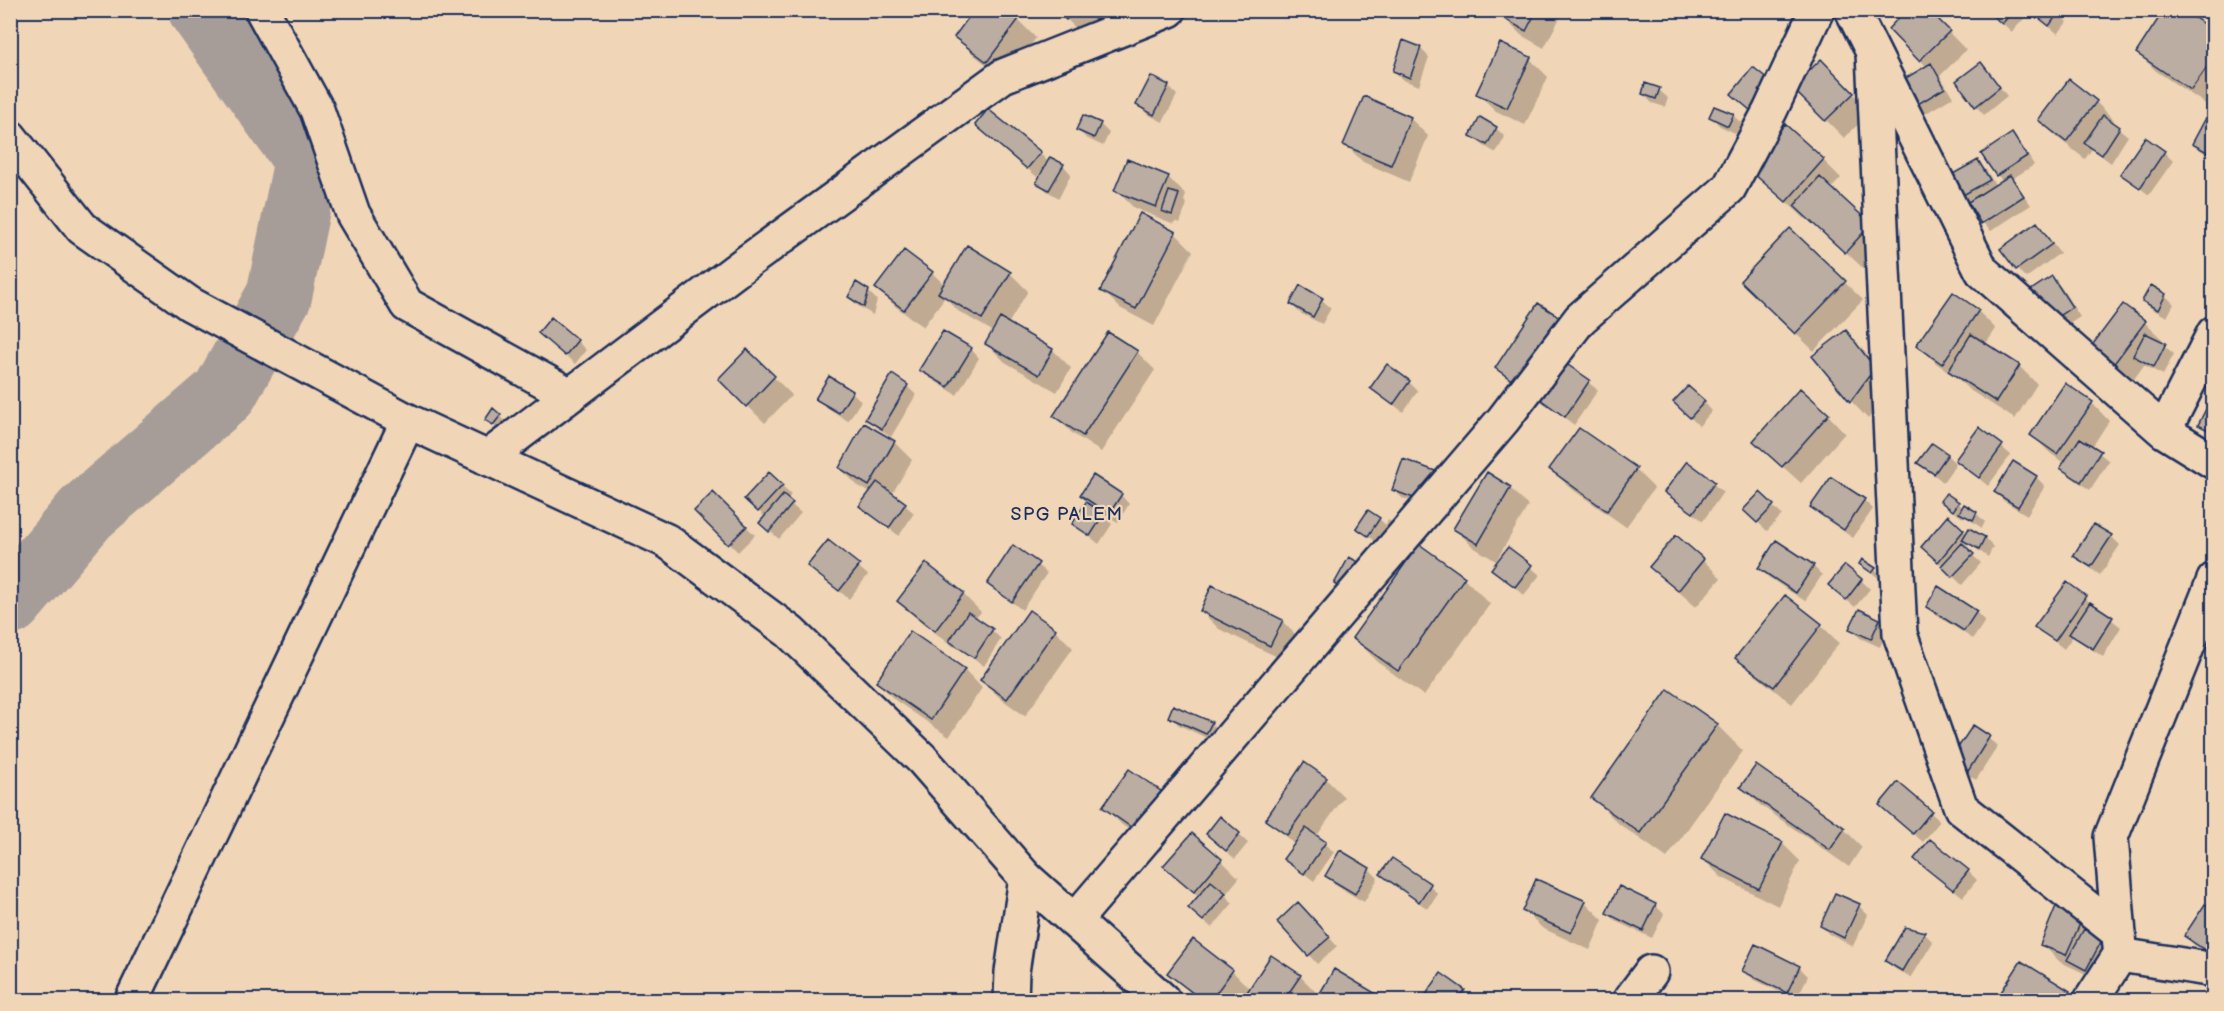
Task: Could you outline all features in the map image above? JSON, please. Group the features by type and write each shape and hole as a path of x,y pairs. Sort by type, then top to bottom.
{"street":[{"path":"262,10 317,110 353,214 407,305 570,394"},
{"path":"487,458 743,265 1003,76 1169,10"},
{"path":"1074,921 1503,420 1580,319 1730,188 1770,111 1817,10"},
{"path":"1852,10 1982,271 2164,431 2214,462"},
{"path":"1873,53 1900,634 1961,808 2120,944 2214,970"},
{"path":"10,136 82,228 190,304 408,421 667,541 790,632 922,759 1026,878 1163,1000"},
{"path":"2164,431 2214,333"},
{"path":"132,1000 408,421"},
{"path":"2091,1000 2120,944 2111,837 2214,580"},
{"path":"1011,1000 1012,972 1026,878"},
{"path":"1630,1000 1651,972"}],"building":[{"path":"974,10 1008,10 1019,19 987,62 954,37"},
{"path":"1056,10 1076,10 1066,20"},
{"path":"1504,10 1537,10 1526,31 1501,17"},
{"path":"1906,10 1929,10 1950,31 1919,61 1888,29"},
{"path":"1986,10 2014,10 2002,24"},
{"path":"2029,10 2057,10 2059,12 2049,26"},
{"path":"2164,10 2183,10 2214,31 2214,57 2191,90 2136,53"},
{"path":"1403,40 1421,47 1410,78 1393,71"},
{"path":"1500,43 1531,57 1507,108 1476,94"},
{"path":"1821,59 1854,93 1825,121 1792,88"},
{"path":"1981,62 2000,87 1975,107 1956,81"},
{"path":"1931,63 1945,88 1913,107 1899,82"},
{"path":"1753,67 1773,83 1751,111 1731,94"},
{"path":"1151,76 1169,85 1154,115 1136,105"},
{"path":"2069,79 2097,101 2066,142 2038,120"},
{"path":"1645,83 1660,88 1656,99 1642,94"},
{"path":"1364,96 1411,117 1391,165 1343,145"},
{"path":"1714,106 1734,114 1728,126 1709,117"},
{"path":"988,109 1041,152 1027,169 975,125"},
{"path":"1083,115 1101,123 1094,138 1076,130"},
{"path":"2103,115 2120,127 2102,155 2084,143"},
{"path":"2207,116 2214,119 2214,146 2209,153 2192,144"},
{"path":"1480,117 1497,127 1487,145 1470,136"},
{"path":"1785,124 1824,159 1786,202 1746,167"},
{"path":"2012,133 2027,156 1996,176 1981,154"},
{"path":"2145,137 2165,151 2140,188 2120,174"},
{"path":"1050,157 1064,164 1049,190 1036,183"},
{"path":"1127,159 1169,176 1156,207 1114,191"},
{"path":"1978,160 1990,180 1954,200 1942,180"},
{"path":"2010,175 2024,196 1981,224 1968,202"},
{"path":"1820,177 1871,224 1845,253 1794,206"},
{"path":"1169,191 1179,194 1172,215 1162,211"},
{"path":"1140,213 1176,232 1136,309 1100,291"},
{"path":"2037,222 2052,244 2016,270 2000,249"},
{"path":"1790,228 1846,281 1795,334 1740,281"},
{"path":"967,245 1011,272 982,319 938,293"},
{"path":"904,250 933,272 904,310 875,288"},
{"path":"2052,276 2072,307 2048,323 2028,292"},
{"path":"856,282 869,290 864,307 848,297"},
{"path":"1300,285 1323,298 1313,317 1290,304"},
{"path":"2151,285 2166,294 2158,310 2142,301"},
{"path":"1953,292 1979,310 1942,364 1916,345"},
{"path":"1538,303 1564,320 1520,386 1495,368"},
{"path":"2123,304 2146,321 2113,365 2090,348"},
{"path":"551,317 578,340 565,356 538,333"},
{"path":"1000,318 1053,349 1039,375 985,344"},
{"path":"1846,330 1875,368 1850,402 1812,356"},
{"path":"943,331 972,348 948,387 919,370"},
{"path":"1108,332 1138,351 1083,436 1053,416"},
{"path":"2145,333 2166,343 2154,367 2133,356"},
{"path":"1971,334 2020,365 1996,402 1948,371"},
{"path":"747,349 775,376 746,407 718,379"},
{"path":"1565,363 1590,380 1565,417 1540,399"},
{"path":"1387,364 1410,381 1393,405 1370,388"},
{"path":"892,374 908,385 882,429 865,419"},
{"path":"829,376 853,391 839,413 815,399"},
{"path":"2065,383 2093,402 2057,454 2030,435"},
{"path":"1688,386 1705,401 1690,418 1673,402"},
{"path":"1800,388 1829,414 1782,467 1753,441"},
{"path":"2214,393 2214,433 2198,425"},
{"path":"493,408 501,415 493,425 485,420"},
{"path":"864,423 895,441 869,486 839,468"},
{"path":"1979,427 2003,445 1979,478 1955,460"},
{"path":"1579,428 1637,468 1607,511 1549,469"},
{"path":"2080,438 2101,451 2081,482 2060,468"},
{"path":"1932,443 1948,454 1934,474 1917,463"},
{"path":"1403,459 1446,475 1435,506 1392,490"},
{"path":"1687,461 1715,482 1693,513 1664,492"},
{"path":"2013,461 2037,476 2018,507 1994,492"},
{"path":"769,472 783,485 758,512 744,499"},
{"path":"1487,472 1511,487 1478,544 1453,529"},
{"path":"1093,475 1122,494 1109,514 1080,495"},
{"path":"1831,477 1865,499 1844,530 1810,507"},
{"path":"877,482 906,503 889,528 859,506"},
{"path":"713,492 747,526 728,545 694,511"},
{"path":"1760,492 1774,505 1757,523 1743,510"},
{"path":"1946,493 1959,502 1953,511 1940,501"},
{"path":"783,495 793,503 769,532 759,523"},
{"path":"1086,502 1104,514 1090,536 1072,524"},
{"path":"1964,504 1977,512 1973,520 1959,513"},
{"path":"1368,510 1380,518 1368,536 1356,528"},
{"path":"1948,515 1964,530 1938,562 1921,547"},
{"path":"2093,524 2112,535 2091,567 2073,556"},
{"path":"1969,528 1985,537 1979,549 1962,540"},
{"path":"1676,535 1704,559 1678,591 1649,567"},
{"path":"828,540 860,565 839,591 807,566"},
{"path":"1776,540 1814,565 1796,593 1758,568"},
{"path":"1962,543 1974,554 1952,577 1941,566"},
{"path":"1419,544 1465,577 1398,671 1352,638"},
{"path":"1013,545 1039,563 1012,602 987,584"},
{"path":"1508,547 1532,565 1515,587 1491,569"},
{"path":"1349,557 1369,568 1354,596 1334,584"},
{"path":"1862,559 1876,568 1872,573 1859,564"},
{"path":"926,563 964,593 935,631 897,601"},
{"path":"1845,565 1862,579 1846,600 1828,585"},
{"path":"2067,582 2086,596 2055,641 2034,627"},
{"path":"1212,585 1283,620 1270,646 1200,611"},
{"path":"1938,586 1977,611 1964,631 1926,607"},
{"path":"1785,595 1822,624 1774,687 1735,658"},
{"path":"2090,602 2113,617 2093,649 2069,634"},
{"path":"1859,609 1880,619 1871,639 1849,629"},
{"path":"1029,610 1056,629 1007,699 980,680"},
{"path":"968,612 993,629 974,658 949,641"},
{"path":"910,631 965,669 931,720 876,682"},
{"path":"1668,689 1718,724 1640,833 1591,798"},
{"path":"1173,705 1212,722 1206,734 1168,717"},
{"path":"1973,725 1990,736 1967,773 1949,761"},
{"path":"1304,762 1327,778 1287,835 1265,820"},
{"path":"1756,765 1845,828 1830,850 1740,787"},
{"path":"1129,769 1168,796 1141,834 1102,807"},
{"path":"1898,782 1932,811 1913,834 1879,805"},
{"path":"1725,813 1783,842 1759,889 1701,859"},
{"path":"1220,816 1240,833 1226,851 1206,834"},
{"path":"1306,828 1326,842 1304,874 1283,859"},
{"path":"1192,833 1222,859 1194,892 1163,866"},
{"path":"1930,839 1969,870 1953,890 1914,859"},
{"path":"1340,850 1370,868 1355,894 1325,876"},
{"path":"1392,858 1431,884 1419,902 1380,874"},
{"path":"1536,879 1586,901 1571,933 1522,911"},
{"path":"1211,881 1226,893 1203,921 1188,908"},
{"path":"1619,886 1656,904 1643,931 1606,913"},
{"path":"1835,893 1860,904 1844,938 1820,926"},
{"path":"2061,894 2088,906 2066,955 2040,945"},
{"path":"1298,902 1330,937 1308,956 1277,922"},
{"path":"2205,904 2214,910 2212,955 2184,936"},
{"path":"1905,927 1925,932 1902,971 1885,961"},
{"path":"2084,929 2102,940 2086,970 2067,960"},
{"path":"1193,939 1233,970 1211,1000 1202,1000 1167,973"},
{"path":"1755,944 1800,966 1787,993 1742,971"},
{"path":"1271,955 1301,975 1284,1000 1242,1000"},
{"path":"2021,961 2070,991 2064,1000 1996,1000"},
{"path":"1334,969 1378,995 1375,1000 1316,1000"},
{"path":"1441,973 1465,990 1457,1000 1422,1000"}],"waterway":[{"path":"10,602 86,513 224,394 279,296 307,160 201,10"}],"district":[{"name":"SPG PALEM","path":"1067,514"}]}
